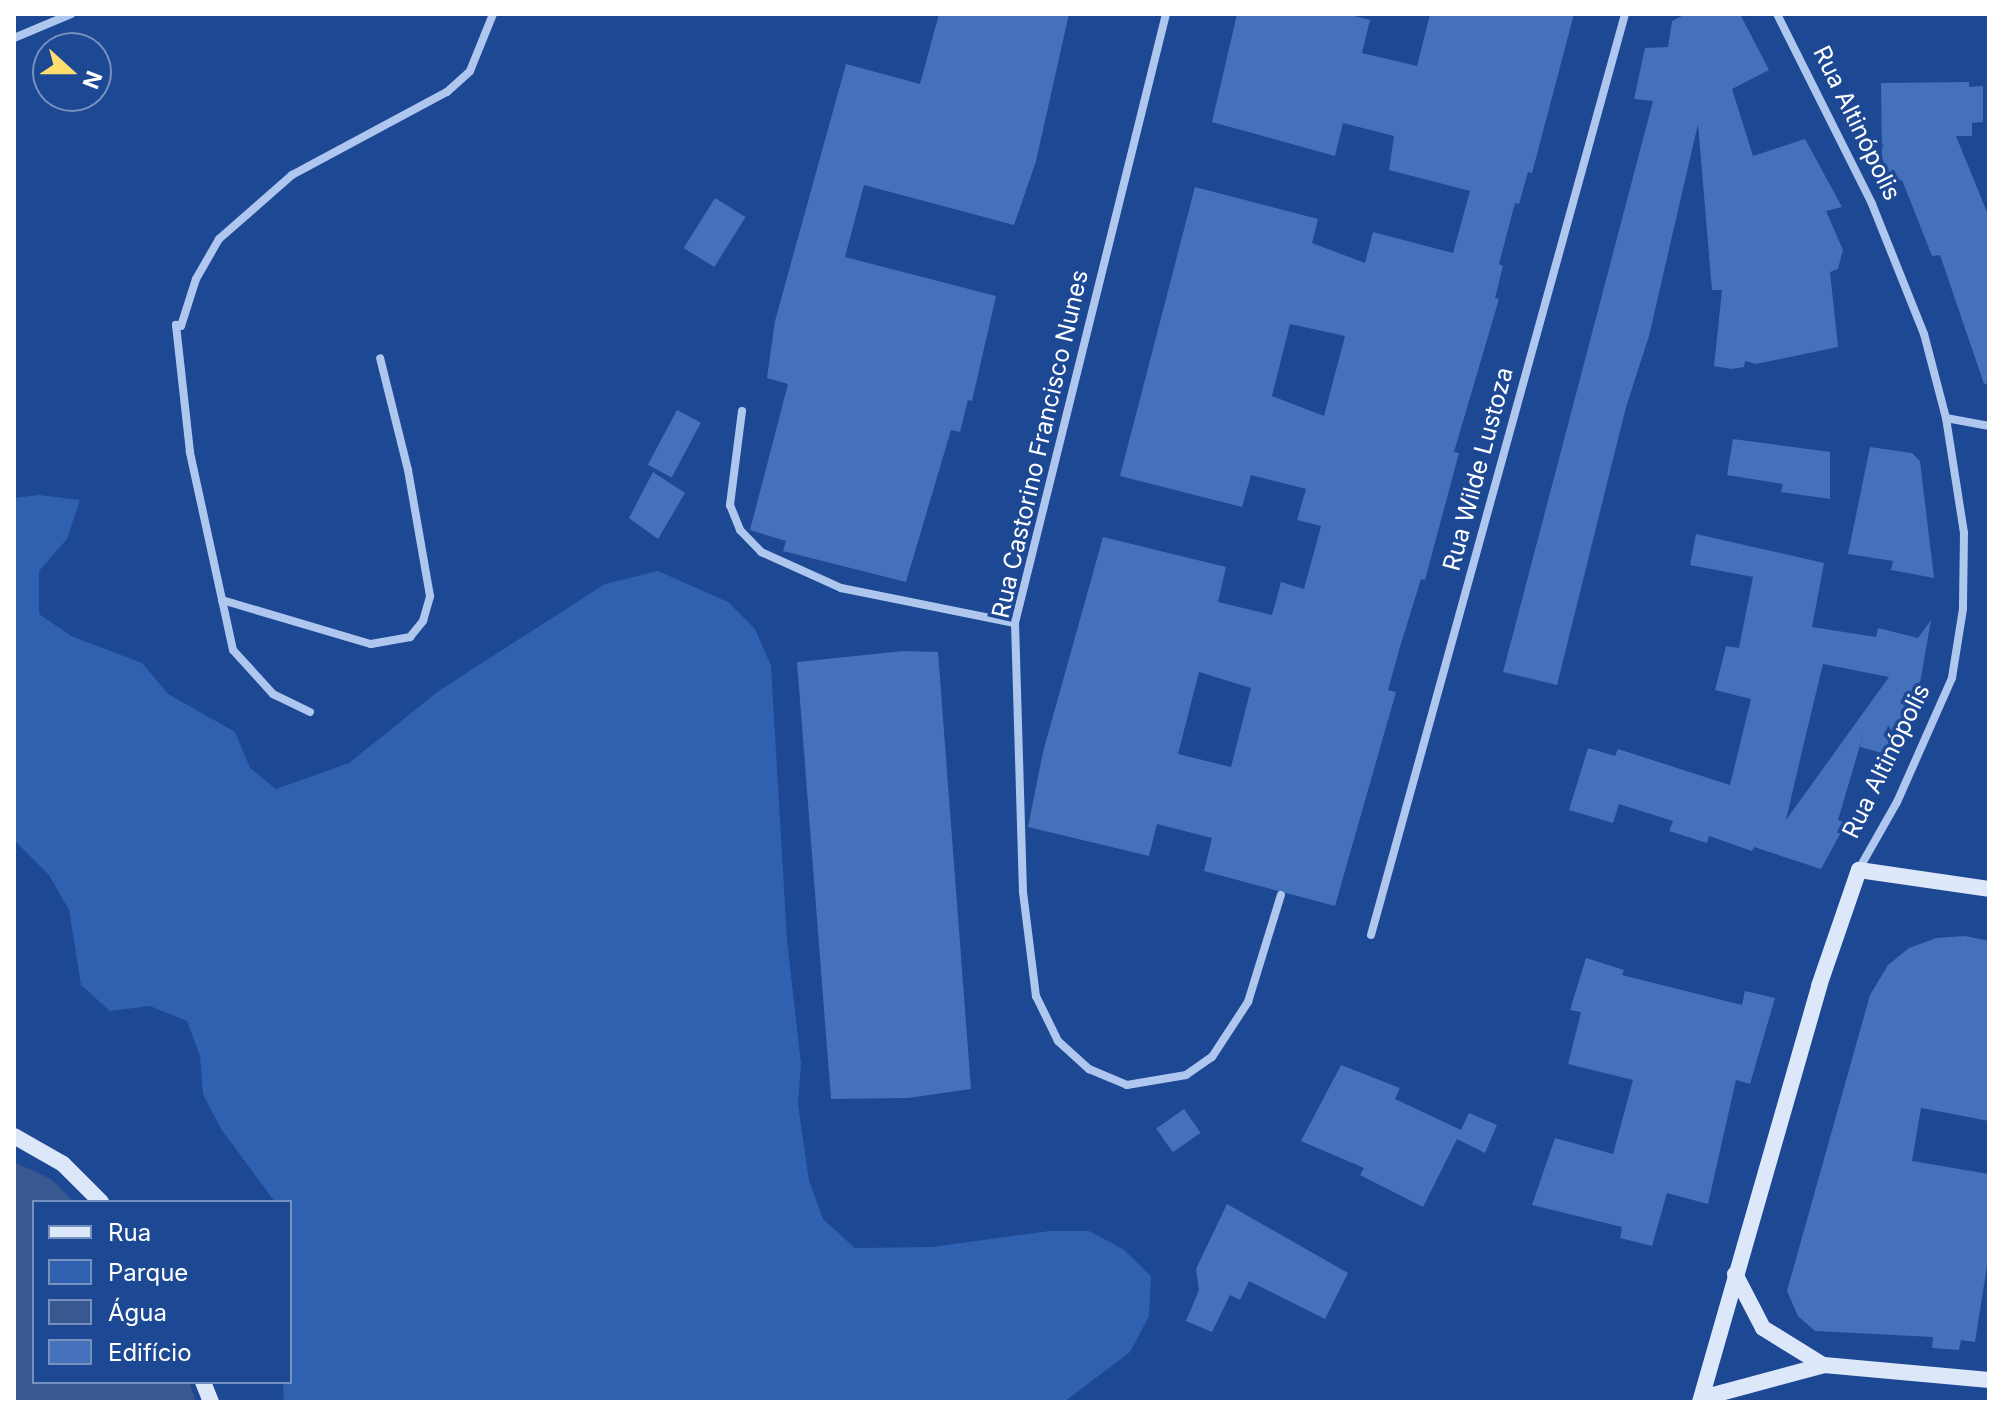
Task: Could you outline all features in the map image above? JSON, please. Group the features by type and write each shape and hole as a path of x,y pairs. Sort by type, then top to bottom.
{"main road":[{"path":"1859,870 1989,889"},
{"name":"Rua Altinópolis","path":"1701,1400 1735,1272 1859,870"},
{"path":"14,1136 63,1164 99,1200"},
{"path":"1735,1272 1763,1328 1824,1365"},
{"path":"1701,1400 1824,1365 1989,1380"}],"street":[{"path":"14,38 71,14"},
{"path":"310,712 273,694 233,650 190,452 176,325 181,326 196,279 219,239 292,175 447,92 470,71 493,14"},
{"name":"Rua Castorino Francisco Nunes","path":"1166,14 1015,623 1023,892 1036,996 1058,1041 1089,1069 1127,1085 1186,1075 1212,1057 1248,1002 1281,895"},
{"name":"Rua Wilde Lustoza","path":"1371,935 1625,14"},
{"name":"Rua Altinópolis","path":"1777,14 1872,204 1924,334 1946,418 1964,533 1963,609 1952,678 1897,802 1859,870"},
{"path":"222,600 371,644 410,637 423,621 430,596 408,470 380,358"},
{"path":"742,411 730,505 740,530 761,552 841,588 1015,623"},
{"path":"1946,418 1989,426"}],"green space":[{"path":"39,495 80,500 67,539 39,571 39,614 71,636 142,663 168,694 235,732 250,768 276,789 349,763 440,690 605,584 658,571 728,602 755,629 771,666 787,940 801,1064 798,1104 809,1181 823,1219 855,1248 932,1247 1050,1231 1089,1231 1123,1249 1151,1276 1149,1316 1130,1352 1064,1402 284,1402 283,1384 292,1384 292,1200 274,1200 221,1129 203,1094 200,1056 187,1021 150,1006 110,1011 81,985 69,910 49,875 14,840 14,498"}],"water":[{"path":"14,1162 51,1179 72,1200 32,1200 32,1384 190,1384 196,1402 14,1402"}],"building":[{"path":"939,14 1069,14 1036,161 1014,225 864,185 845,257 996,296 972,401 968,400 960,432 951,430 906,582 783,551 786,541 750,530 788,384 767,378 775,321 846,64 920,84"},
{"path":"1237,14 1347,14 1370,20 1362,53 1417,66 1430,14 1574,14 1532,173 1528,172 1519,204 1515,203 1499,264 1503,266 1495,298 1499,299 1454,452 1459,453 1425,580 1421,579 1388,690 1396,692 1335,906 1204,871 1212,838 1157,824 1149,856 1028,827 1043,752 1103,537 1226,567 1218,602 1272,615 1281,582 1304,589 1321,526 1297,520 1306,489 1251,475 1242,507 1120,476 1195,187 1318,219 1312,243 1365,263 1373,232 1453,253 1470,191 1389,170 1394,136 1343,123 1335,156 1212,122","holes":["1290,324 1345,336 1324,416 1272,396","1199,672 1251,688 1231,767 1178,754"]},
{"path":"1686,14 1740,14 1769,70 1732,89 1753,156 1805,139 1842,207 1826,211 1843,250 1838,269 1830,272 1838,347 1756,364 1745,361 1744,367 1731,369 1714,366 1722,290 1712,290 1698,124 1649,336 1626,407 1557,685 1503,672 1653,101 1634,99 1645,48 1668,47 1672,21"},
{"path":"1969,82 1969,87 1983,86 1983,122 1972,123 1972,136 1956,136 1989,217 1989,383 1984,384 1940,255 1932,256 1902,180 1893,183 1882,158 1881,83"},
{"path":"715,198 746,217 714,267 684,248"},
{"path":"677,410 701,423 672,477 648,465"},
{"path":"1733,439 1830,452 1830,499 1781,492 1783,484 1727,475"},
{"path":"1870,447 1912,453 1920,461 1934,578 1891,570 1893,561 1848,554"},
{"path":"653,472 685,493 658,539 629,518"},
{"path":"1696,534 1824,563 1812,627 1876,637 1878,628 1918,638 1931,620 1920,683 1886,754 1860,747 1864,732 1838,820 1846,823 1821,869 1754,847 1752,851 1709,836 1707,843 1669,831 1673,821 1619,804 1613,823 1569,810 1588,748 1615,756 1618,749 1730,785 1751,699 1715,690 1726,646 1739,648 1753,577 1690,565","holes":["1823,664 1889,677 1786,820"]},
{"path":"904,651 938,652 971,1089 908,1098 831,1099 797,662"},
{"path":"1965,936 1989,941 1989,1121 1921,1108 1912,1161 1989,1174 1989,1253 1975,1342 1961,1340 1959,1350 1932,1348 1933,1337 1815,1331 1798,1316 1787,1291 1870,995 1888,965 1909,948 1936,938"},
{"path":"1586,958 1624,970 1622,975 1742,1005 1745,991 1775,998 1750,1084 1736,1080 1708,1204 1667,1193 1652,1246 1620,1238 1622,1227 1532,1205 1555,1138 1613,1154 1633,1080 1568,1064 1581,1012 1570,1010"},
{"path":"1341,1065 1400,1088 1395,1099 1461,1130 1469,1113 1497,1125 1485,1153 1457,1139 1423,1207 1360,1175 1364,1168 1301,1141"},
{"path":"1184,1109 1201,1133 1173,1152 1156,1129"},
{"path":"1227,1204 1348,1273 1325,1319 1249,1281 1240,1300 1230,1295 1212,1332 1186,1321 1199,1290 1196,1269"}]}
